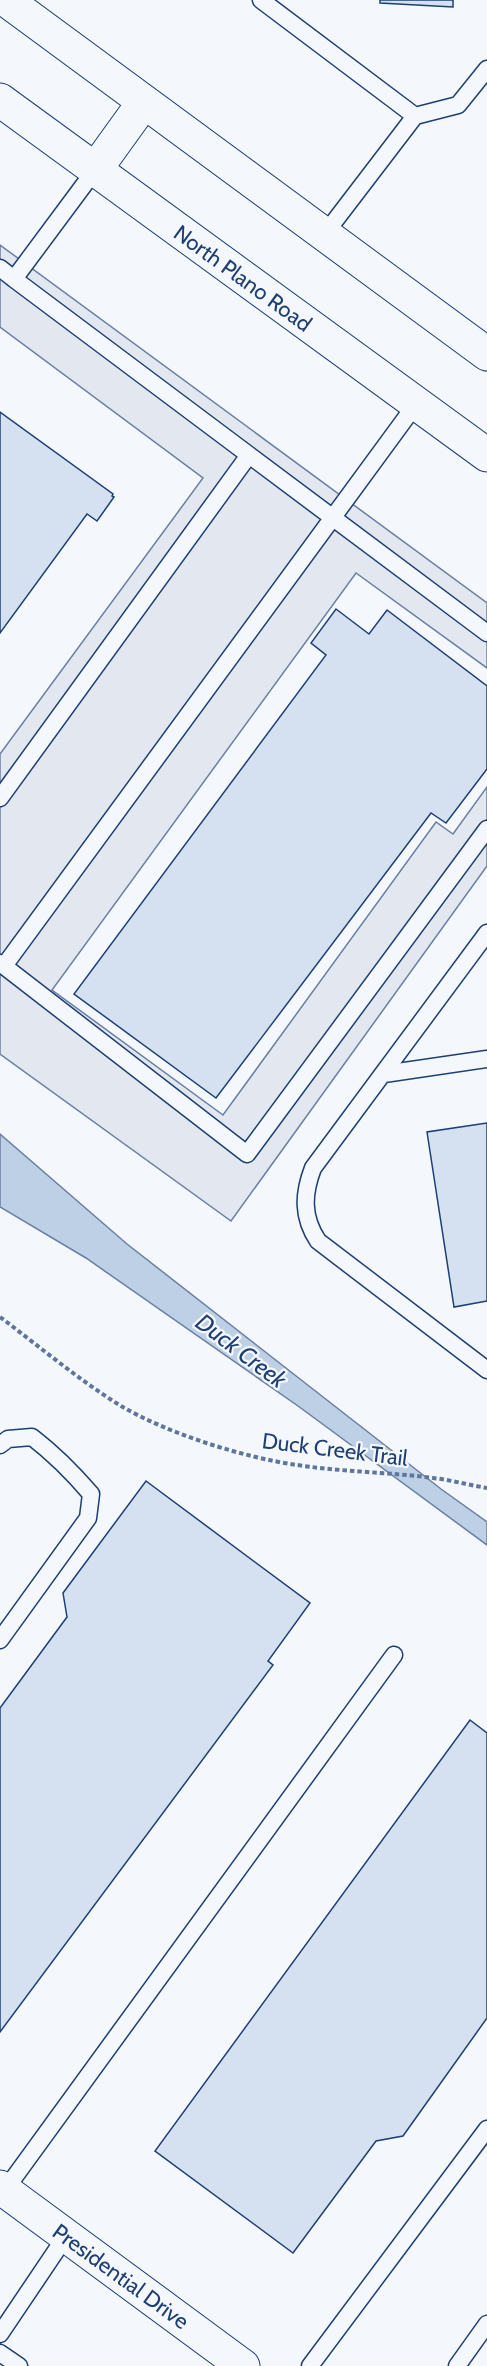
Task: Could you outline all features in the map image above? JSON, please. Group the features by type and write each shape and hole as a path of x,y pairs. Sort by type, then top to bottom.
{"main road":[{"path":"6,0 487,354"},
{"name":"North Plano Road","path":"0,100 487,455"},
{"path":"95,170 144,102"},
{"name":"Presidential Drive","path":"2,2189 243,2366"}],"lane":[{"path":"261,0 415,116"},
{"path":"324,235 415,116 458,105 487,69"},
{"path":"14,279 95,170"},
{"path":"0,268 487,633"},
{"path":"416,404 2,965 247,1154 487,829"},
{"path":"0,798 249,455"},
{"path":"487,933 313,1168 306,1186 304,1201 312,1232 318,1241 487,1370"},
{"path":"384,1074 487,1059"},
{"path":"0,1445 8,1439 32,1437 49,1449 73,1472 91,1494 88,1518 0,1640"},
{"path":"2,2189 394,1656"},
{"path":"310,2366 487,2129"},
{"path":"0,2334 66,2236"},
{"path":"457,2366 487,2324"},
{"path":"0,2353 18,2366"}],"path":[{"name":"Duck Creek Trail","path":"0,1317 122,1406 162,1426 236,1452 295,1465 352,1473 435,1478 487,1488"}],"shaded area":[{"path":"0,245 487,603 487,668 356,573 52,990 223,1115 436,822 453,834 487,787 487,866 231,1221 0,1054 0,754 203,478 0,327"}],"water":[{"name":"Duck Creek","path":"0,1134 127,1244 441,1489 487,1522 487,1545 298,1406 86,1258 0,1207"}],"building":[{"path":"380,0 453,0 453,7 380,3"},
{"path":"0,412 113,494 114,497 97,521 87,514 0,633"},
{"path":"336,609 369,634 387,610 487,686 487,769 446,823 431,813 216,1098 74,994 326,655 311,643"},
{"path":"487,1123 487,1301 454,1307 427,1132"},
{"path":"146,1481 310,1603 268,1661 273,1665 0,2032 0,1708 67,1617 63,1593"},
{"path":"470,1720 487,1733 487,2018 403,2136 376,2141 293,2253 155,2151"}]}
